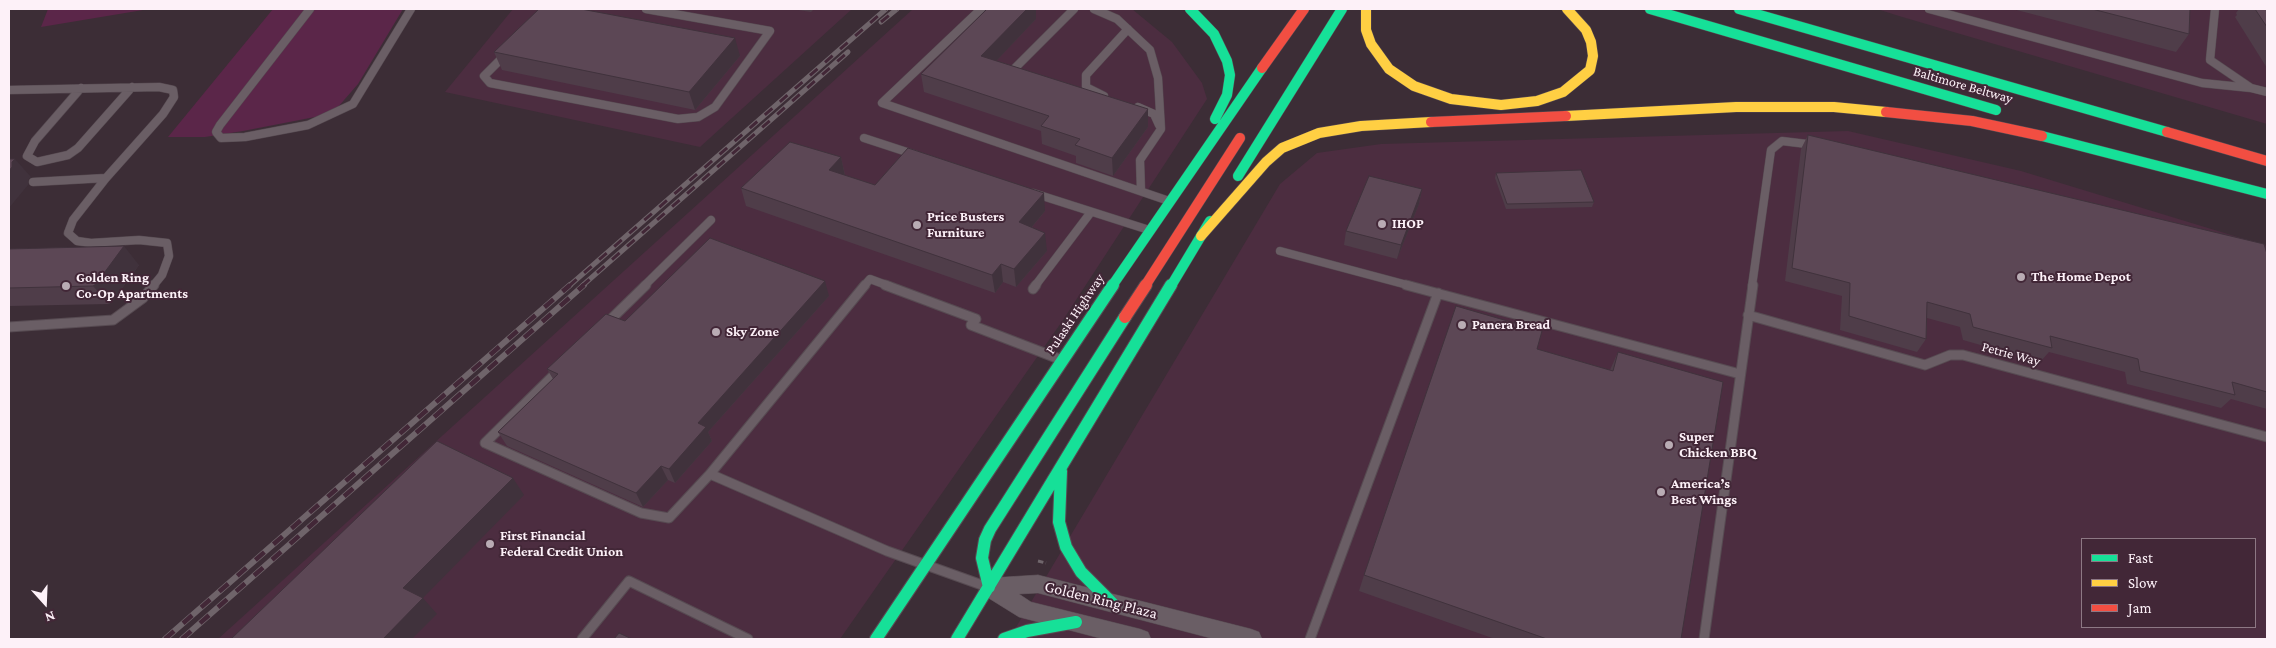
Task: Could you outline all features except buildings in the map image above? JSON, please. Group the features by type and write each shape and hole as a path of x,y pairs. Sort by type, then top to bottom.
{"highway":[{"path":"1180,184 1227,95 1230,75 1222,48 1214,34 1190,9"},
{"name":"Pulaski Highway","path":"876,639 1180,184 1304,9"},
{"path":"1296,43 1308,9"},
{"path":"957,639 1201,236 1342,9"},
{"path":"1366,9 1366,30 1371,44 1389,69 1414,86 1451,99 1501,105 1537,101 1563,92 1578,82 1590,70 1593,56 1591,42 1586,30 1567,9"},
{"name":"Baltimore Beltway","path":"1650,9 2011,115"},
{"name":"Baltimore Beltway","path":"1739,9 2267,161"},
{"path":"1871,34 2070,104"},
{"path":"1201,236 1266,162 1282,148 1318,133 1361,126 1745,107 1843,107 1972,121 2017,129 2267,194"},
{"path":"2039,123 2267,190"},
{"path":"989,587 982,558 984,540 990,529 1248,125"},
{"path":"2201,142 2267,156"},
{"path":"1062,467 1059,522 1066,547 1081,572 1113,604"},
{"path":"1004,639 1027,631 1076,622"}],"street":[{"name":"Golden Ring Plaza","path":"989,587 1038,584 1251,639"},
{"name":"Golden Ring Plaza","path":"989,587 1026,610 1140,639"}],"lane":[{"path":"310,9 220,125 216,132 221,138 246,137 308,125 353,104 412,9"},
{"path":"514,46 484,76 490,83 678,120 698,117 715,107 770,31 646,9"},
{"path":"981,9 882,104 1169,201"},
{"path":"1005,77 1074,9"},
{"path":"1094,9 1117,19 1150,50 1158,78 1161,129 1140,160 1140,191"},
{"path":"1929,9 2202,83 2251,88 2267,92"},
{"path":"2215,9 2210,60 2251,88"},
{"path":"1112,98 1093,92 1086,86 1086,75 1128,29"},
{"path":"81,88 35,141 27,156 36,162 48,162 68,155 78,148 132,87"},
{"path":"9,90 168,88 173,90 174,97 163,114 106,178 72,220 68,233 77,241 91,243 140,240 167,243 169,256 162,275 143,298 113,320 9,327"},
{"path":"1131,104 1154,114 1161,129"},
{"path":"864,138 921,157"},
{"path":"1704,639 1771,150 1782,142 1805,142 1824,147"},
{"path":"33,182 106,178"},
{"path":"1025,191 1149,230"},
{"path":"1033,290 1091,212"},
{"path":"598,331 711,220"},
{"path":"1280,251 1740,374"},
{"path":"570,359 485,443 641,514 669,518 710,474 870,278 976,319 970,325 1062,360"},
{"path":"1310,639 1438,293"},
{"name":"Petrie Way","path":"1748,315 1925,365 1950,356 1963,355 2267,437"},
{"path":"710,474 886,551 989,587"},
{"path":"582,639 629,580 748,639"}],"path":[{"path":"1038,561 1046,563"}],"shaded area":[{"path":"48,9 149,9 41,27"},
{"path":"273,9 403,9 358,84 338,107 320,116 243,131 205,137 168,137"},
{"path":"513,9 852,9 700,147 445,92"},
{"path":"913,9 1132,9 1172,42 1202,83 1207,99 1063,320 840,639 218,639"},
{"path":"1877,9 2267,9 2267,124 1899,16"},
{"path":"1848,131 2021,171 2267,246 2267,639 1009,639 1280,184 1317,153 1381,144"}],"railway":[{"path":"569,286 886,9"},
{"path":"881,22 897,9"},
{"path":"582,286 848,52"},
{"path":"165,639 570,285"},
{"path":"182,639 584,285"}],"traffic: fast":[{"path":"1190,9 1214,34 1227,61 1230,75 1227,95 1215,119"},
{"path":"1238,176 1342,9"},
{"path":"1650,9 1996,110"},
{"path":"1739,9 2167,132"},
{"path":"876,639 1180,184 1262,68"},
{"path":"2042,136 2267,194"},
{"path":"957,639 1210,221"},
{"path":"989,587 982,558 985,540 990,529 1125,317"},
{"path":"1061,471 1059,522 1066,547 1081,572 1113,604"},
{"path":"1004,639 1027,631 1076,622"}],"traffic: slow":[{"path":"1366,9 1366,30 1371,44 1389,69 1414,86 1451,99 1501,105 1537,101 1563,92 1590,70 1593,56 1591,42 1586,30 1567,9"},
{"path":"1566,116 1736,107 1834,107 1886,112"},
{"path":"1201,236 1266,162 1282,148 1319,133 1361,126 1431,122"}],"traffic: jam":[{"path":"1262,68 1304,9"},
{"path":"1886,112 1972,121 2042,136"},
{"path":"1431,122 1566,116"},
{"path":"2167,132 2267,161"},
{"path":"1125,317 1240,138"}],"place":[{"name":"IHOP","path":"1382,224"},
{"name":"Price Busters Furniture","path":"917,225"},
{"name":"The Home Depot","path":"2021,277"},
{"name":"Golden Ring Co-Op Apartments","path":"66,286"},
{"name":"Panera Bread","path":"1462,325"},
{"name":"Sky Zone","path":"716,332"},
{"name":"Super Chicken BBQ","path":"1669,445"},
{"name":"America’s Best Wings","path":"1661,492"},
{"name":"First Financial Federal Credit Union","path":"490,544"}]}
